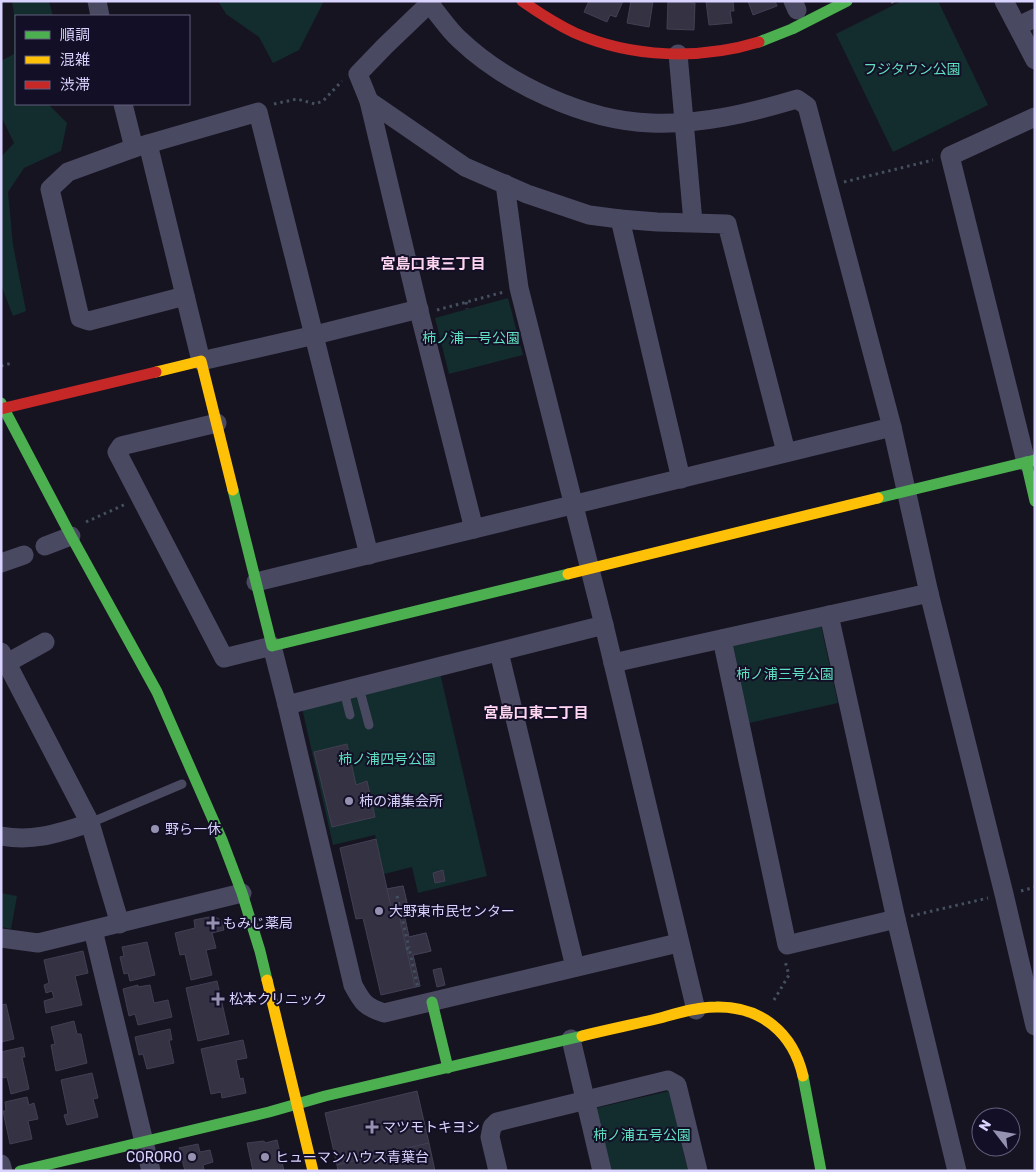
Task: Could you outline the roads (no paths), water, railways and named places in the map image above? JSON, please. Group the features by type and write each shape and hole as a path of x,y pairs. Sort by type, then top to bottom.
{"street":[{"path":"97,1 100,15"},
{"path":"522,1 556,23 598,41 624,48 678,54 732,49 758,42 784,33 847,1"},
{"path":"1004,1 1035,60"},
{"path":"474,529 419,312 369,101 358,74 429,2 459,39 516,80 545,95 578,108 613,118 651,123 684,122 752,111 797,99 807,106 892,427 929,593 1035,1026"},
{"path":"1018,26 1035,18"},
{"path":"678,54 693,222"},
{"path":"369,101 465,166 527,194 589,215 657,222 727,224 786,452"},
{"path":"123,105 141,146 185,296 287,705 354,985 362,1001 370,1009 384,1013 678,943"},
{"path":"185,296 89,321 80,318 50,189 68,172 141,146 258,112 370,554"},
{"path":"1035,117 950,156 1030,461 1035,501"},
{"path":"506,184 519,288 604,625 678,943 696,1010"},
{"path":"620,219 681,479"},
{"path":"314,1171 260,951 242,894 218,831 157,692 77,530 2,407 419,312"},
{"path":"217,422 121,446 118,452 224,658 1030,461"},
{"path":"256,582 892,427"},
{"path":"45,546 77,530"},
{"path":"1,563 24,555"},
{"path":"613,663 929,593"},
{"path":"829,615 896,919 957,1171"},
{"path":"287,705 604,625"},
{"path":"722,639 787,944 896,919"},
{"path":"45,642 4,657 90,823 120,924"},
{"path":"498,652 575,968"},
{"path":"1,836 24,840 90,823"},
{"path":"1,938 26,943 38,943 242,894"},
{"path":"93,930 150,1171"},
{"path":"432,1002 448,1068"},
{"path":"20,1171 270,1112 297,1103 696,1010 721,1006 748,1011 773,1024 786,1038 796,1054 821,1171"},
{"path":"571,1039 602,1171"},
{"path":"498,1171 490,1137 492,1127 497,1122 585,1101 608,1100 668,1080 677,1085 698,1171"},
{"path":"1,1164 3,1171"}],"lane":[{"path":"350,715 346,699 349,690 361,695 369,725"},
{"path":"90,823 182,784"}],"place":[{"name":"柿の浦集会所","path":"349,801"},
{"name":"野ら一休","path":"155,829"},
{"name":"大野東市民センター","path":"379,911"},
{"name":"もみじ薬局","path":"213,923"},
{"name":"松本クリニック","path":"218,999"},
{"name":"マツモトキヨシ","path":"372,1127"},
{"name":"CORORO","path":"192,1157"},
{"name":"ヒューマンハウス青葉台","path":"265,1157"}],"district":[{"name":"宮島口東三丁目","path":"433,264"},
{"name":"宮島口東二丁目","path":"536,713"}],"park label":[{"name":"フジタウン公園","path":"912,69"},
{"name":"柿ノ浦一号公園","path":"471,338"},
{"name":"柿ノ浦三号公園","path":"785,674"},
{"name":"柿ノ浦四号公園","path":"387,759"},
{"name":"柿ノ浦五号公園","path":"642,1135"}]}
